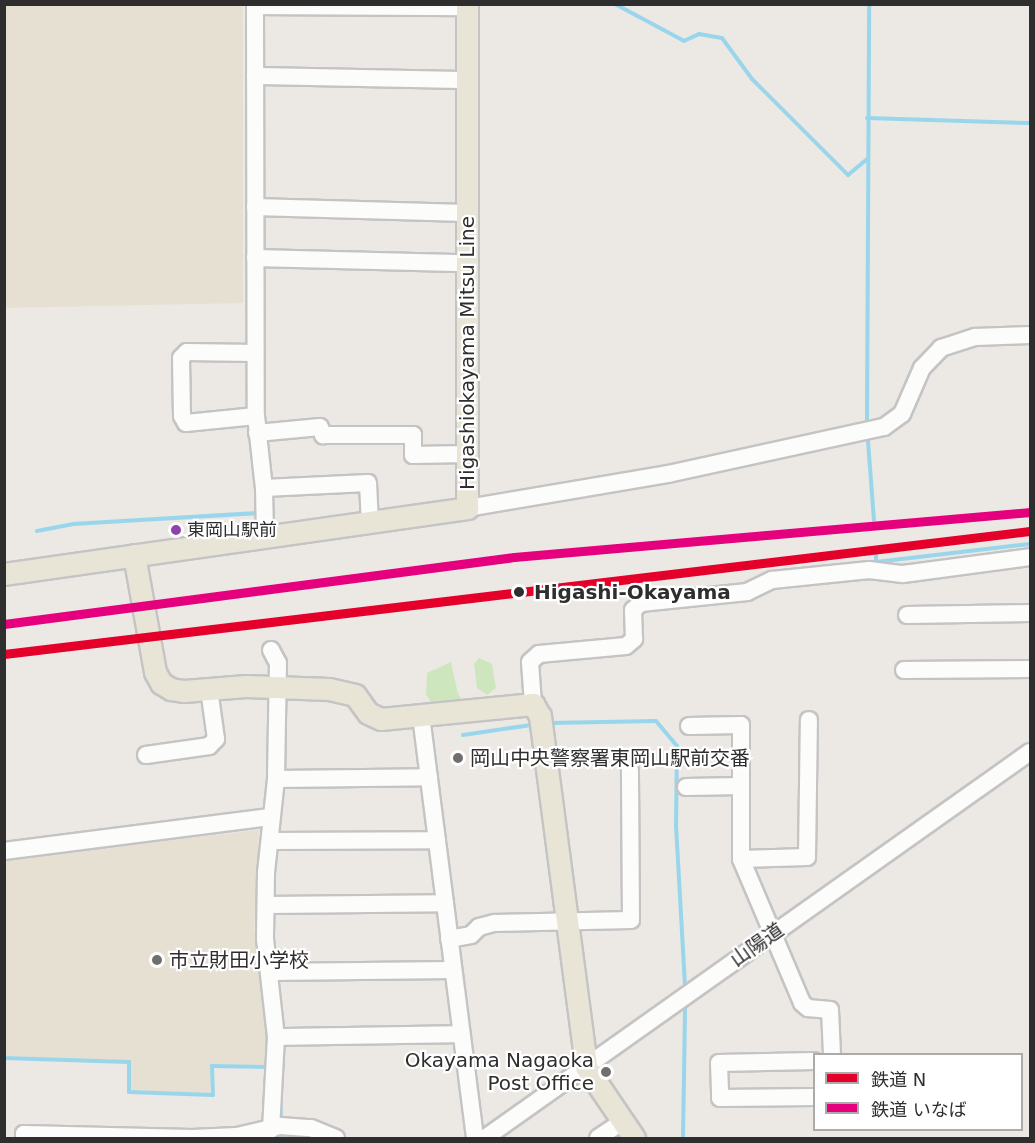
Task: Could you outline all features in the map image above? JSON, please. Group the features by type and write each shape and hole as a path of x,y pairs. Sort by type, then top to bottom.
{"main road":[{"name":"Higashiokayama Mitsu Line","path":"4,574 370,524 467,508 465,80 467,6"},
{"path":"134,555 155,672 161,683 171,689 246,686 348,692 372,717 381,719 421,717 533,704 540,716 586,1067 628,1130"}],"street":[{"path":"265,537 264,488 256,424 255,5 467,6"},
{"path":"255,76 465,80"},
{"path":"255,207 466,213"},
{"path":"255,258 466,263"},
{"path":"467,508 668,474 896,422 912,397 922,368 942,348 975,337 1030,335"},
{"path":"255,353 187,352 182,358 182,416 186,423 320,427 322,435 413,435 413,455 466,454"},
{"path":"264,488 368,483 370,524"},
{"path":"533,704 530,662 539,654 626,646 634,639 633,610 641,603 747,592 783,579 869,570 903,574 1030,557"},
{"path":"907,615 1030,613"},
{"path":"271,650 278,663 276,779 270,817 265,939 276,1037 271,1130"},
{"path":"904,670 1030,669"},
{"path":"146,755 209,746 216,739 208,689"},
{"path":"421,717 475,1138"},
{"path":"742,863 807,857 809,720"},
{"path":"689,726 741,725 742,863 802,1003 808,1008 830,1010 832,1053"},
{"name":"山陽道","path":"485,1138 1030,752"},
{"path":"449,939 471,935 479,927 494,923 631,920 630,770"},
{"path":"276,779 429,777"},
{"path":"686,787 740,786"},
{"path":"4,850 270,817"},
{"path":"270,841 437,840"},
{"path":"267,905 445,903"},
{"path":"270,972 453,970"},
{"path":"276,1037 461,1034"},
{"path":"813,1061 720,1063 720,1098 813,1097"},
{"path":"24,1138 192,1138 271,1130 280,1126 311,1128 336,1138"},
{"path":"598,1138 628,1130"}],"shaded area":[{"path":"4,5 243,5 243,303 5,308"},
{"path":"259,830 254,927 268,1033 268,1065 211,1064 210,1093 131,1090 130,1061 5,1056 5,859"}],"green space":[{"path":"479,658 492,664 496,688 487,695 477,688 474,664"},
{"path":"451,662 458,694 464,702 490,702 434,708 426,694 427,673"}],"waterway":[{"path":"615,4 684,41 699,34 722,38 752,79 848,175 867,159"},
{"path":"867,419 869,4"},
{"path":"867,118 1030,123"},
{"path":"868,441 874,520"},
{"path":"37,531 73,524 260,513"},
{"path":"876,555 876,562 1030,544"},
{"path":"549,723 656,721 677,746 676,825 685,987"},
{"path":"463,735 531,725"},
{"path":"683,1138 685,1004"},
{"path":"4,1058 129,1062 129,1092 213,1095 212,1066 269,1067"},
{"path":"280,1102 281,1118"},
{"path":"272,1136 288,1134"}],"rail line":[{"name":"いなば","path":"4,624 514,557 1030,512"},
{"name":"N","path":"4,654 1030,531"}],"place":[{"name":"東岡山駅前","path":"176,530"},
{"name":"Higashi-Okayama","path":"519,592"},
{"name":"岡山中央警察署東岡山駅前交番","path":"458,758"},
{"name":"市立財田小学校","path":"157,960"},
{"name":"Okayama Nagaoka Post Office","path":"606,1072"}]}
